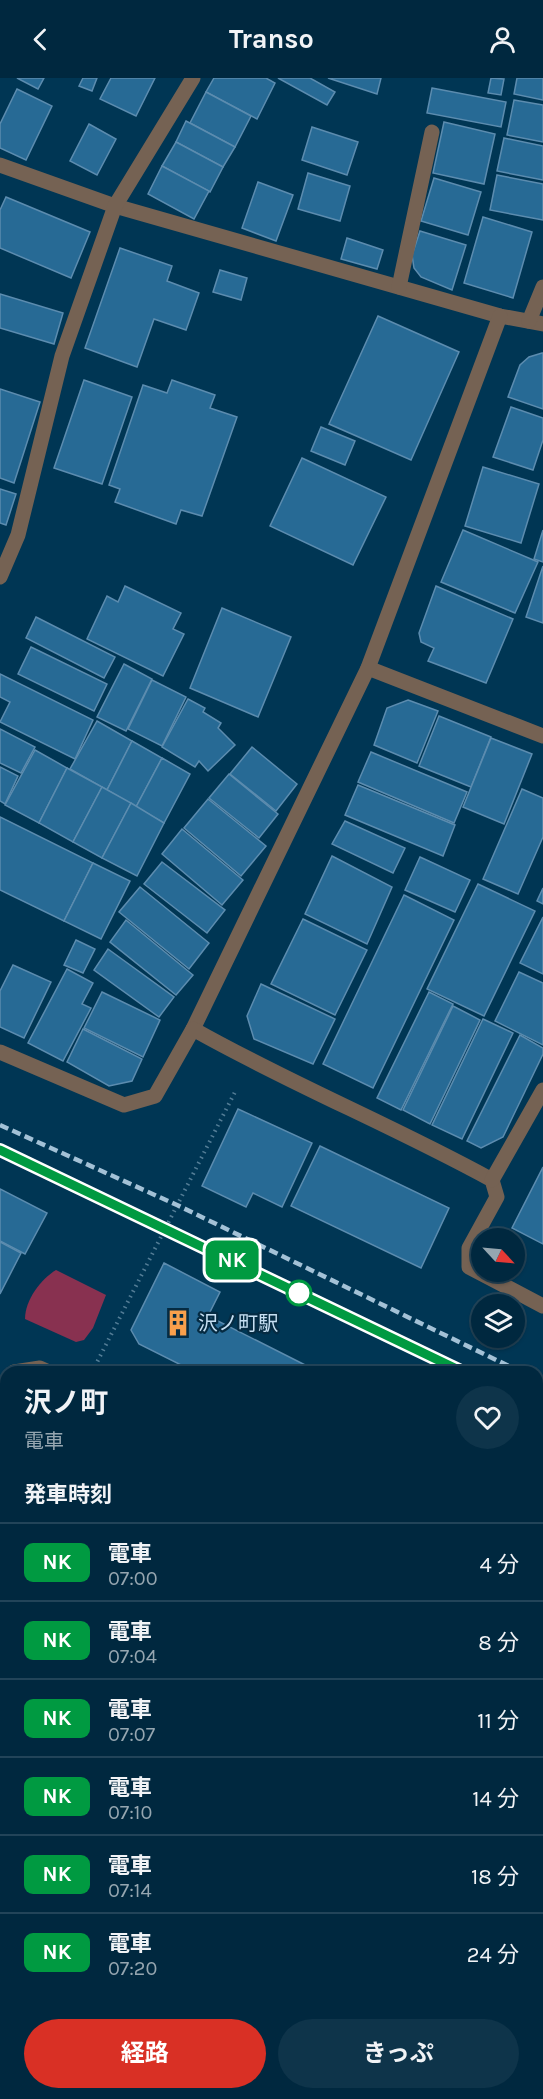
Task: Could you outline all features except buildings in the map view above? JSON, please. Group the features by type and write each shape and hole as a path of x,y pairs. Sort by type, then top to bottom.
{"street":[{"path":"0,576 18,535 62,356 115,206 193,78"},
{"path":"399,287 432,132"},
{"path":"0,165 115,206 500,316 536,322 543,287"},
{"path":"0,1052 124,1105 155,1096 193,1029 368,668 500,316"},
{"path":"368,668 543,736"},
{"path":"193,1029 251,1062 426,1144 492,1180 497,1197 469,1248 469,1268 543,1306"},
{"path":"492,1180 543,1090"}],"path":[{"path":"95,1366 251,1062"}],"shaded area":[{"path":"56,1270 106,1295 93,1328 84,1340 76,1342 25,1319 28,1305 35,1291"}],"railway":[{"path":"0,1125 177,1205 509,1366"},
{"path":"0,1150 450,1366"}],"train":[{"name":"NK","path":"0,1150 451,1366"}],"place":[{"name":"沢ノ町駅","path":"178,1323"}]}
